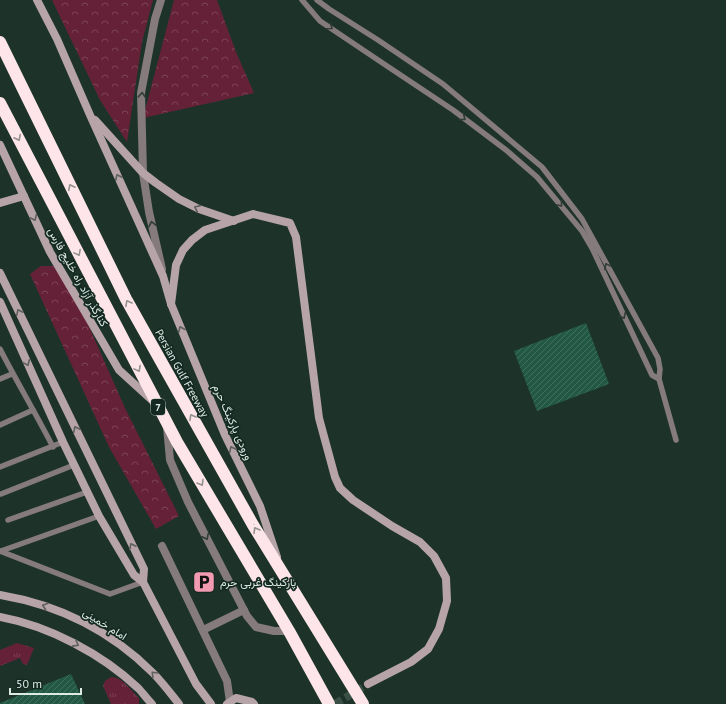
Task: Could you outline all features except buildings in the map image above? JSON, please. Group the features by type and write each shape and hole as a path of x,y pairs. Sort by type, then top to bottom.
{"highway":[{"name":"Persian Gulf Freeway","path":"0,42 126,300 250,519 363,704"},
{"name":"7","path":"0,104 166,422 289,631 329,704"}],"street":[{"path":"37,0 57,39 163,276"},
{"path":"161,0 155,19 141,93 142,173 163,276"},
{"path":"90,115 142,173 179,199 199,209 234,221"},
{"name":"کنارگذر آزاد راه خلیج فارس","path":"0,145 50,252 119,370 158,405"},
{"path":"0,203 24,196"},
{"path":"171,304 176,265 183,250 192,240 205,230 252,214 290,223 296,237 319,418 334,477 340,488 353,500 392,526 420,542 434,556 446,578 447,601 439,630 428,649 411,662 368,684"},
{"path":"0,273 144,569 143,582"},
{"name":"ورودی پارکینگ حرم","path":"163,276 171,304 225,435 260,506 284,575"},
{"path":"0,302 63,442 99,516 134,575 143,582 196,684 211,704"},
{"path":"166,422 170,460 185,495 247,616 256,627 274,631 289,631"},
{"path":"162,546 227,682 229,703"},
{"name":"امام خمینی","path":"0,595 18,598 68,614 102,632 127,650 154,674 179,704"},
{"path":"203,630 244,610"},
{"path":"0,617 38,627 74,643 108,664 124,676 152,704"},
{"path":"229,703 236,698 252,702 254,704"}],"lane":[{"path":"302,0 320,21 453,110 506,150 537,176 582,230 652,375 659,379"},
{"path":"317,0 443,84 542,167 582,219 658,358 660,369 659,379 676,440"},
{"path":"0,349 12,374 53,447"},
{"path":"0,379 12,374"},
{"path":"0,424 33,410"},
{"path":"0,468 63,442"},
{"path":"1,494 74,465"},
{"path":"8,520 87,492"},
{"path":"0,551 99,516"},
{"path":"0,551 110,594 143,582"}],"green space":[{"path":"52,0 153,0 142,42 127,142 100,100"},
{"path":"174,0 217,0 236,52 254,93 143,118"},
{"path":"41,266 54,266 79,304 125,408 179,516 156,529 109,447 30,274"},
{"path":"17,643 34,648 27,665 23,664 20,658 0,666 0,650"},
{"path":"111,677 119,679 126,685 139,698 139,704 111,704 103,686 105,681"}],"tunnel":[{"path":"335,704 368,684"}],"place":[{"name":"پارکینگ غربی حرم","path":"204,582"}]}
